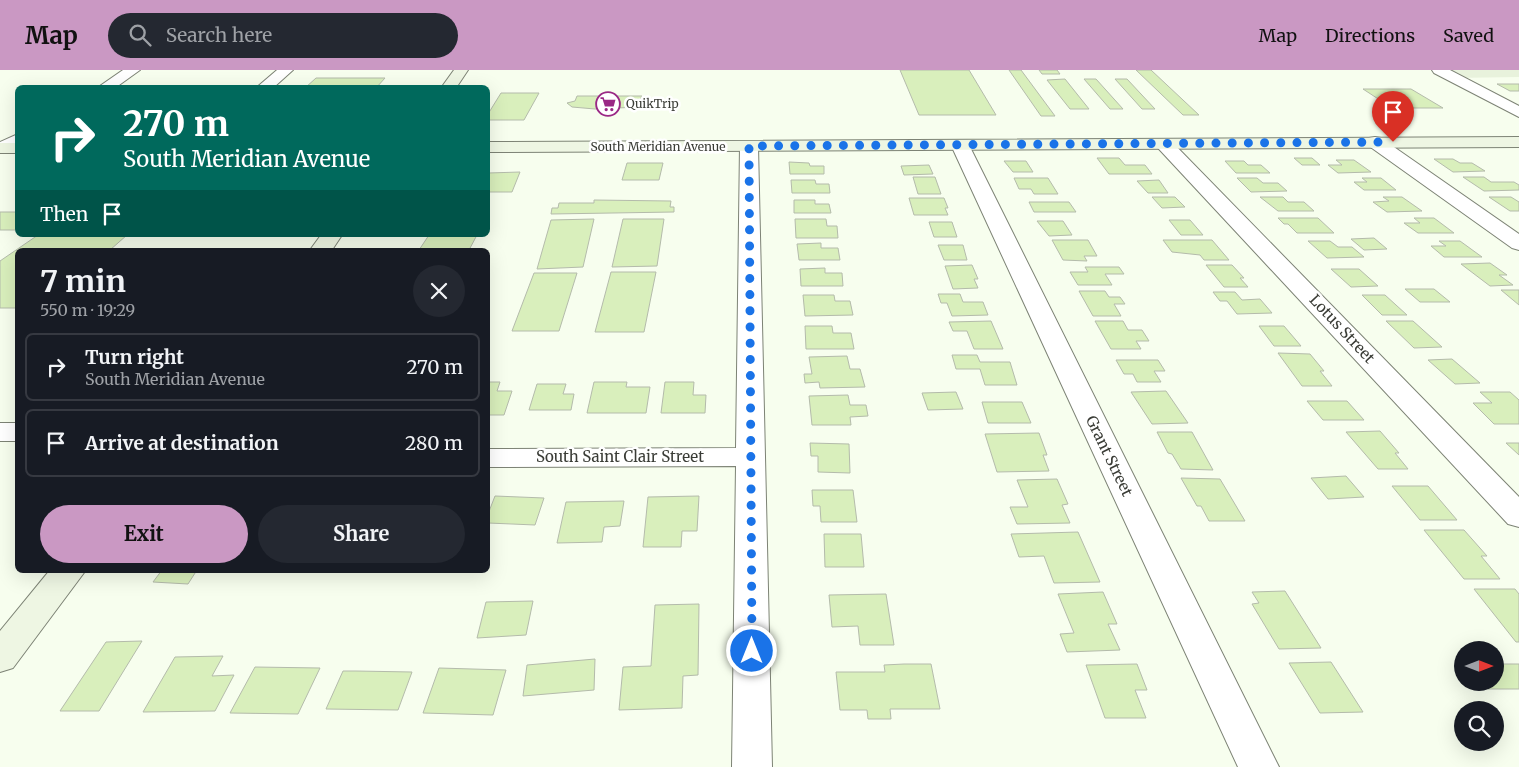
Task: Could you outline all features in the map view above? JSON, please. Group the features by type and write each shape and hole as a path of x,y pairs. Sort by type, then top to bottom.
{"main road":[{"path":"450,85 461,70"},
{"name":"South Meridian Avenue","path":"490,147 1519,142"},
{"path":"322,248 331,237"},
{"path":"0,657 67,573"}],"street":[{"path":"109,85 134,70"},
{"path":"268,85 286,70"},
{"path":"1439,70 1519,112"},
{"path":"1375,142 1519,244"},
{"name":"Lotus Street","path":"1164,144 1519,516"},
{"name":"Grant Street","path":"960,145 1259,767"},
{"path":"749,146 752,767"},
{"path":"0,432 15,432"},
{"name":"South Saint Clair Street","path":"490,458 752,457"}],"shaded area":[{"path":"1439,70 1519,70 1519,77 1454,78"}],"building":[{"path":"900,70 969,70 996,115 919,115"},
{"path":"1009,70 1021,70 1055,116 1041,116"},
{"path":"1039,70 1057,70 1060,74 1042,74"},
{"path":"1136,70 1151,70 1199,115 1183,115"},
{"path":"316,78 385,78 379,85 308,85"},
{"path":"1065,79 1089,109 1070,109 1047,80"},
{"path":"1084,79 1096,79 1123,109 1110,109"},
{"path":"1115,79 1127,79 1155,109 1142,109"},
{"path":"1497,84 1519,84 1519,91 1510,91"},
{"path":"1363,89 1411,89 1443,108 1392,108"},
{"path":"501,93 539,93 524,120 490,120 490,111"},
{"path":"577,96 642,96 640,100 647,103 639,107 595,109 572,107 567,103 575,101"},
{"path":"1097,158 1119,158 1125,165 1145,165 1152,174 1109,174"},
{"path":"1294,158 1312,158 1320,165 1302,165"},
{"path":"1434,159 1453,159 1460,163 1472,163 1485,171 1453,172"},
{"path":"1336,160 1354,160 1371,172 1338,173 1328,165 1342,165"},
{"path":"1004,161 1026,161 1033,172 1013,172"},
{"path":"1225,161 1244,161 1248,165 1261,165 1270,173 1236,173"},
{"path":"789,162 809,163 810,166 824,166 824,174 790,174"},
{"path":"627,163 663,163 659,180 622,180"},
{"path":"929,165 933,174 904,175 901,166"},
{"path":"520,172 512,192 490,192 490,173"},
{"path":"913,177 935,177 941,194 918,194"},
{"path":"1463,177 1484,177 1491,182 1514,182 1519,185 1519,190 1484,191"},
{"path":"1014,178 1048,178 1058,194 1034,194 1031,189 1019,189"},
{"path":"1237,178 1257,178 1263,183 1278,183 1287,191 1251,192"},
{"path":"1362,178 1381,178 1396,190 1364,190 1354,182 1367,182"},
{"path":"791,180 815,180 816,184 829,184 830,193 792,193"},
{"path":"1159,180 1168,193 1148,193 1137,181"},
{"path":"1152,197 1175,197 1185,207 1162,208"},
{"path":"1260,197 1283,197 1288,202 1304,202 1314,211 1278,211"},
{"path":"1383,197 1402,197 1422,211 1387,212 1373,202 1389,201"},
{"path":"1489,197 1511,197 1519,202 1519,211 1510,211"},
{"path":"909,198 944,198 948,208 945,208 948,215 914,215"},
{"path":"594,200 671,201 670,207 674,207 674,212 551,214 552,208 558,208 559,203 594,203"},
{"path":"794,200 815,200 815,204 829,204 831,213 794,213"},
{"path":"1029,202 1069,202 1076,212 1034,212"},
{"path":"0,212 15,212 15,230 0,230"},
{"path":"1278,218 1318,218 1334,233 1297,233"},
{"path":"1414,218 1434,218 1454,233 1418,233 1404,223 1420,223"},
{"path":"594,219 583,267 537,269 551,220"},
{"path":"623,219 664,219 657,266 612,267"},
{"path":"795,219 826,219 827,226 837,226 838,238 796,238"},
{"path":"1169,220 1190,220 1203,235 1181,235"},
{"path":"1037,221 1063,221 1072,235 1049,236"},
{"path":"929,222 952,222 957,237 934,237"},
{"path":"35,237 125,237 112,248 19,248"},
{"path":"428,237 476,237 470,248 420,248"},
{"path":"1374,238 1387,249 1364,250 1351,239"},
{"path":"1052,240 1088,240 1097,256 1084,256 1087,261 1063,260"},
{"path":"1163,240 1212,240 1229,260 1204,260 1200,255 1172,252"},
{"path":"1308,241 1330,241 1338,247 1352,247 1364,257 1327,258"},
{"path":"1439,241 1460,241 1482,257 1444,257 1431,246 1446,246"},
{"path":"821,243 821,248 838,248 840,260 799,260 797,244"},
{"path":"938,245 963,245 967,260 944,260"},
{"path":"15,251 15,308 0,308 0,261"},
{"path":"1490,263 1507,275 1499,275 1513,285 1490,286 1461,264"},
{"path":"972,265 978,279 974,279 978,288 953,289 945,266"},
{"path":"1206,265 1232,265 1244,278 1240,278 1248,287 1224,287"},
{"path":"1085,267 1119,267 1124,274 1105,274 1112,285 1078,285 1070,272 1088,272"},
{"path":"825,268 825,273 842,273 843,286 801,286 800,269"},
{"path":"1331,269 1359,269 1378,286 1351,287"},
{"path":"611,272 656,272 644,332 595,332"},
{"path":"534,273 577,273 559,331 512,331"},
{"path":"1405,289 1434,289 1450,302 1420,302"},
{"path":"1501,290 1519,290 1519,305"},
{"path":"1079,291 1105,291 1109,297 1120,297 1125,304 1114,304 1121,316 1093,316"},
{"path":"1213,292 1235,292 1242,300 1260,299 1272,313 1237,314 1227,301 1220,301"},
{"path":"938,294 960,294 963,302 983,302 988,315 952,316 947,303 941,303"},
{"path":"803,295 834,295 835,301 850,301 853,315 805,316"},
{"path":"1362,295 1385,295 1407,315 1382,315"},
{"path":"991,321 1003,349 974,349 967,331 953,331 949,322"},
{"path":"1095,321 1123,321 1128,330 1142,330 1149,341 1136,341 1141,349 1111,349"},
{"path":"1386,321 1413,321 1442,347 1414,348"},
{"path":"805,326 832,326 833,333 851,333 854,349 806,349"},
{"path":"1259,326 1284,326 1301,346 1274,346"},
{"path":"1278,353 1310,354 1324,371 1320,371 1332,386 1302,386"},
{"path":"952,355 977,355 980,362 1010,362 1017,385 985,385 980,369 956,369"},
{"path":"847,356 850,369 860,369 865,387 820,388 819,382 805,383 804,374 812,374 809,357"},
{"path":"1452,359 1480,383 1455,384 1428,360"},
{"path":"1116,360 1158,360 1165,371 1154,371 1161,382 1137,382 1133,374 1124,374"},
{"path":"490,382 500,382 497,391 512,391 504,415 490,415"},
{"path":"594,382 627,382 626,387 650,387 646,413 587,413"},
{"path":"665,382 694,382 693,395 706,395 705,413 661,413"},
{"path":"537,384 566,384 563,394 574,394 571,410 529,410"},
{"path":"1166,391 1188,423 1152,424 1131,392"},
{"path":"956,392 963,409 928,410 922,393"},
{"path":"1480,392 1510,392 1519,400 1519,424 1494,424 1473,403 1492,403"},
{"path":"848,395 850,405 866,405 868,416 850,417 851,425 812,425 809,396"},
{"path":"1307,401 1347,401 1364,420 1323,420"},
{"path":"982,402 1022,402 1031,423 988,423"},
{"path":"1380,431 1399,453 1395,453 1408,469 1378,469 1346,432"},
{"path":"1157,432 1192,432 1213,470 1181,469 1172,454 1168,453"},
{"path":"1039,433 1047,455 1043,455 1049,471 997,472 985,434"},
{"path":"810,443 849,444 850,473 818,472 818,456 811,456"},
{"path":"1506,443 1519,443 1519,455"},
{"path":"1346,476 1364,497 1328,499 1311,478"},
{"path":"1181,478 1220,479 1245,521 1209,521 1201,506 1197,506"},
{"path":"1057,479 1068,504 1062,505 1070,523 1017,524 1010,507 1028,507 1017,480"},
{"path":"1392,486 1428,486 1457,520 1420,520"},
{"path":"812,490 853,490 857,522 821,522 820,506 813,506"},
{"path":"495,496 544,498 535,525 490,523 490,509"},
{"path":"699,496 697,531 682,531 681,547 643,547 648,497"},
{"path":"624,501 620,526 604,527 602,542 557,543 566,502"},
{"path":"1424,530 1464,530 1487,556 1481,556 1500,579 1464,579"},
{"path":"1078,532 1100,582 1054,583 1044,556 1019,557 1011,534"},
{"path":"824,534 861,534 864,567 825,567"},
{"path":"160,573 195,573 188,584 153,582"},
{"path":"1474,589 1515,589 1519,594 1519,642 1516,642"},
{"path":"1285,591 1321,648 1279,649 1252,604 1259,603 1252,592"},
{"path":"1103,592 1117,624 1108,624 1120,650 1067,652 1060,634 1074,633 1058,594"},
{"path":"886,594 894,645 860,645 858,626 832,627 829,595"},
{"path":"533,601 526,635 477,638 486,602"},
{"path":"699,604 698,675 683,676 682,708 619,710 623,667 651,666 655,605"},
{"path":"142,641 99,711 60,711 106,642"},
{"path":"223,656 212,676 234,675 215,711 143,712 175,657"},
{"path":"595,659 594,690 523,696 527,665"},
{"path":"1331,662 1363,712 1320,713 1289,663"},
{"path":"931,664 940,709 890,709 891,719 868,719 867,710 840,710 836,672 885,672 884,665"},
{"path":"1137,664 1147,690 1135,690 1146,718 1105,718 1086,665"},
{"path":"1504,664 1519,664 1519,689 1504,689"},
{"path":"255,667 320,668 298,714 230,713"},
{"path":"439,668 506,670 493,715 423,713"},
{"path":"343,671 412,672 398,710 326,709"}],"place":[{"name":"QuikTrip","path":"608,104"}],"route":[{"path":"752,651 749,146 1393,142"}]}
